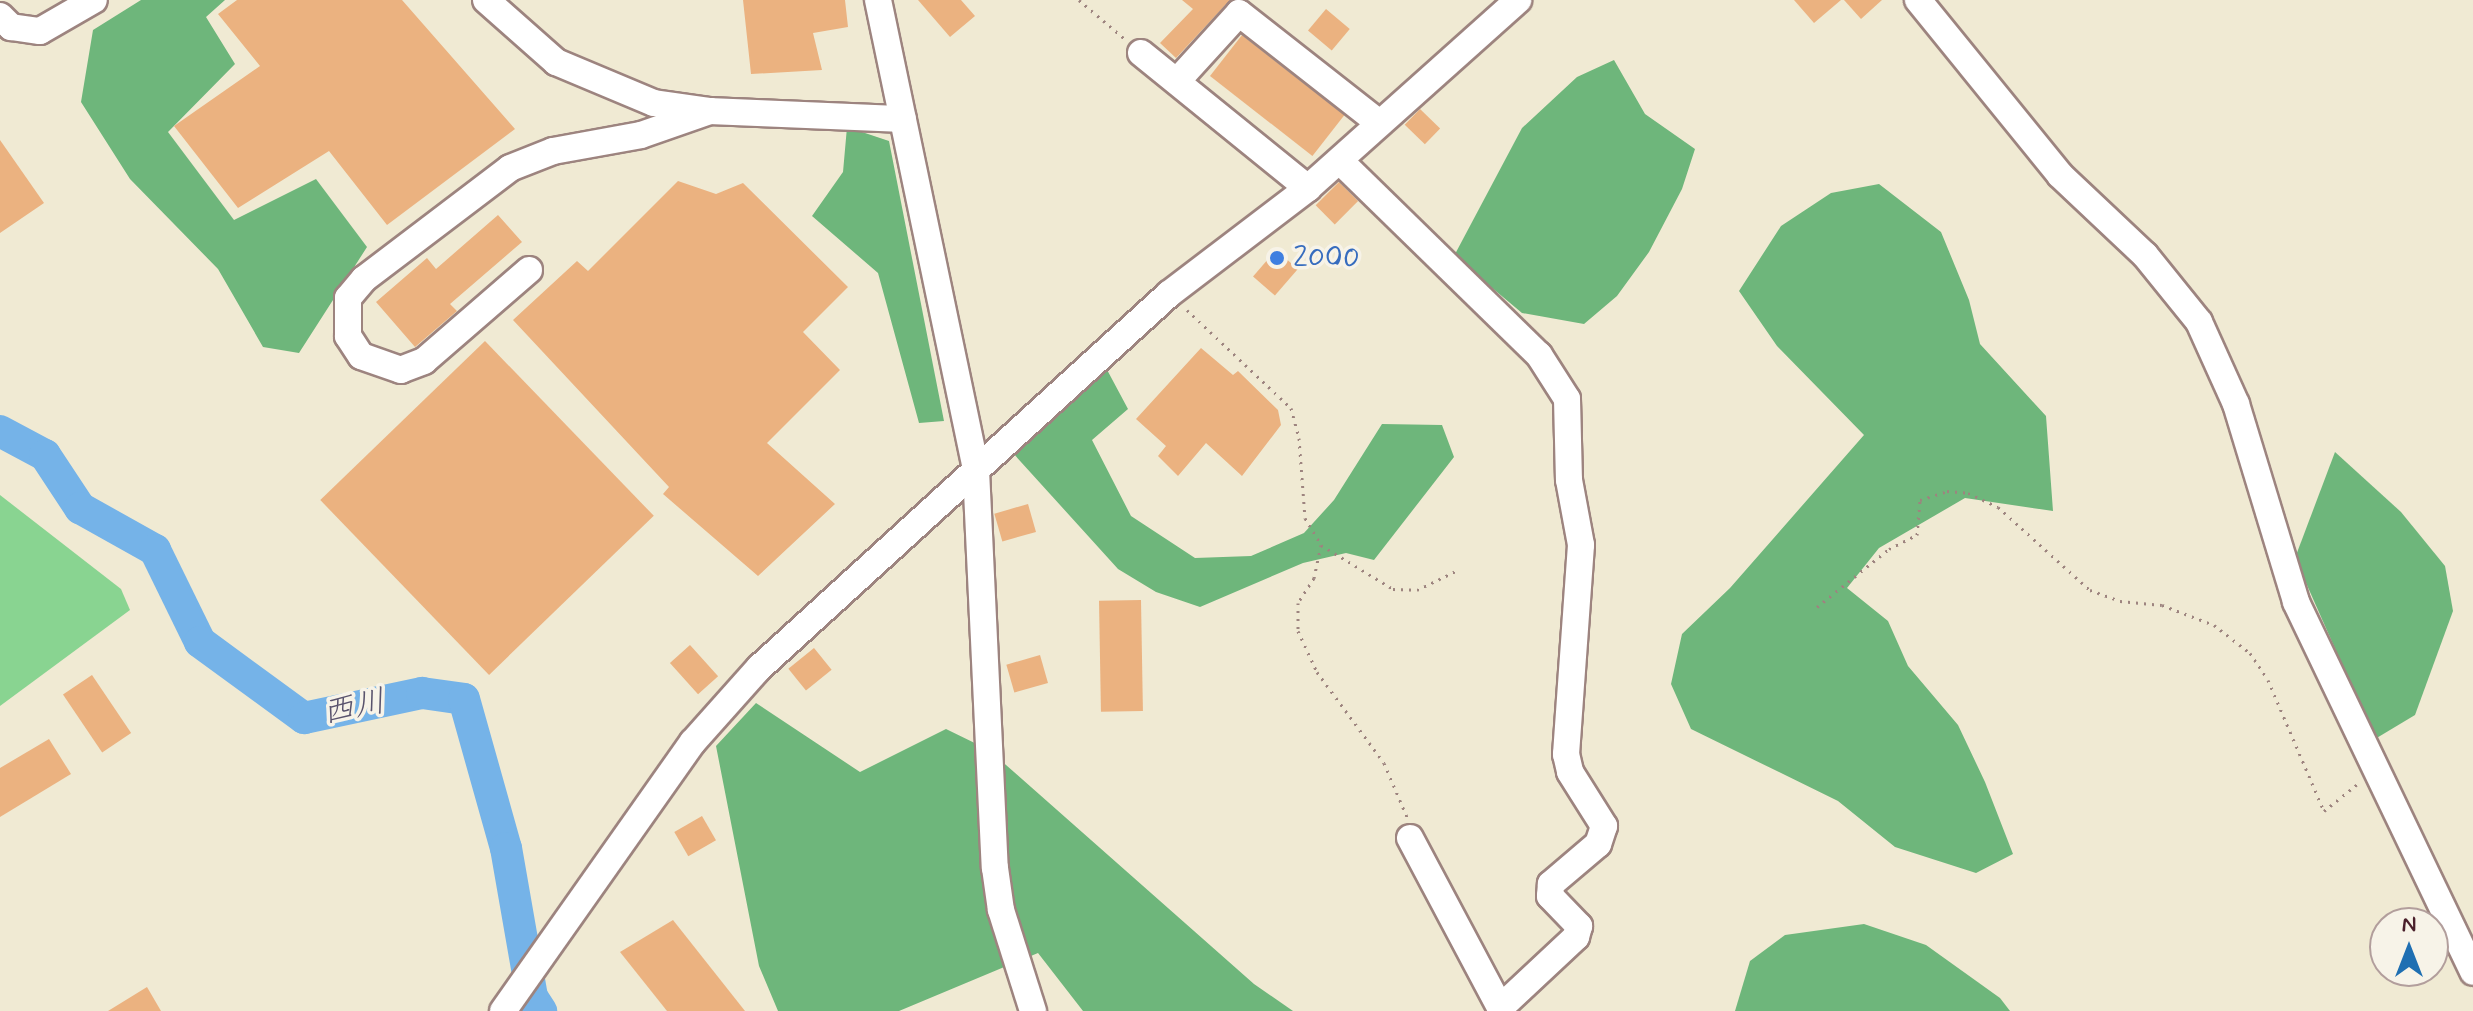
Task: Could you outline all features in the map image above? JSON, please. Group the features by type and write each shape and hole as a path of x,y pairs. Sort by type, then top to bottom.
{"street":[{"path":"0,16 11,27 40,31 94,0"},
{"path":"486,0 556,62 628,95 710,111 903,119"},
{"path":"878,0 976,470 995,868 1001,910 1033,1011"},
{"path":"510,1002 693,742 759,668 1169,294 1308,188 1378,122 1518,0"},
{"path":"1918,0 2060,175 2145,255 2199,322 2236,404 2296,602 2473,972"},
{"path":"1179,79 1239,13 1378,122"},
{"path":"1141,53 1179,79 1308,188"},
{"path":"529,270 424,361 401,370 361,356 348,336 348,298 364,279 510,168 553,151 641,135 710,111"},
{"path":"1340,161 1539,355 1567,399 1569,480 1581,545 1566,754 1570,772 1604,826 1598,844 1551,884 1550,896 1579,926 1576,937 1501,1010 1410,838"}],"path":[{"path":"1079,0 1141,53"},
{"path":"1169,294 1291,408 1299,438 1305,518 1321,545 1393,589 1417,590 1458,570"},
{"path":"1817,607 1889,549 1917,535 1920,500 1947,491 1968,493 1998,507 2090,590 2120,601 2162,605 2214,625 2250,653 2268,680 2324,811 2344,799 2374,767"},
{"path":"1321,545 1314,578 1298,603 1298,631 1317,672 1398,788 1410,838"}],"green space":[{"path":"141,0 225,0 206,17 235,64 168,132 234,220 316,179 367,247 299,353 263,347 218,269 130,179 81,102 93,30"},
{"path":"1614,60 1645,114 1695,149 1682,189 1649,252 1617,296 1584,324 1522,313 1454,256 1522,128 1577,77"},
{"path":"847,127 889,141 944,421 919,423 878,273 812,216 843,172"},
{"path":"1879,184 1941,232 1969,300 1980,344 2046,416 2053,511 1965,498 1879,548 1847,588 1888,621 1908,666 1958,725 1985,782 2013,854 1976,873 1895,847 1838,801 1691,729 1671,684 1682,634 1730,588 1864,435 1777,346 1739,291 1781,226 1831,193"},
{"path":"1105,366 1128,409 1092,440 1131,516 1195,558 1251,556 1304,533 1334,500 1382,424 1442,425 1454,457 1374,560 1346,553 1303,563 1200,607 1156,592 1118,569 1012,452"},
{"path":"2335,452 2401,512 2445,566 2453,611 2415,715 2375,739 2295,558"},
{"path":"0,495 121,589 130,610 0,706"},
{"path":"756,703 860,772 946,729 989,750 1254,984 1293,1011 1083,1011 1038,953 899,1011 778,1011 759,966 716,746"},
{"path":"1864,924 1926,945 2000,998 2010,1011 1735,1011 1750,961 1785,935"}],"building":[{"path":"237,0 402,0 515,129 387,225 329,151 238,208 174,126 260,66 218,14"},
{"path":"743,0 845,0 848,27 813,33 822,70 751,74"},
{"path":"918,0 961,0 975,16 950,37"},
{"path":"1182,0 1230,0 1176,58 1160,43 1193,9"},
{"path":"1794,0 1841,0 1814,23"},
{"path":"1844,0 1882,0 1861,19"},
{"path":"1326,9 1350,29 1332,50 1308,30"},
{"path":"1242,35 1344,115 1312,156 1210,76"},
{"path":"1420,109 1440,128 1425,144 1405,125"},
{"path":"0,140 44,203 0,233"},
{"path":"678,181 716,194 743,183 848,287 803,332 840,370 767,443 835,504 758,576 663,494 669,487 513,320 577,261 588,271"},
{"path":"1339,182 1358,201 1335,224 1316,205"},
{"path":"498,215 522,242 450,304 457,311 415,347 376,302 427,258 436,269"},
{"path":"1276,250 1298,269 1275,295 1253,276"},
{"path":"485,341 654,516 489,675 320,500"},
{"path":"1201,348 1233,375 1238,371 1278,410 1281,425 1242,476 1206,443 1178,476 1158,456 1166,446 1136,419"},
{"path":"1028,504 1036,532 1002,542 994,514"},
{"path":"1141,600 1143,711 1101,712 1099,601"},
{"path":"690,645 718,676 698,694 670,663"},
{"path":"814,648 832,670 806,691 788,669"},
{"path":"1040,655 1048,683 1014,693 1006,665"},
{"path":"92,675 131,733 102,753 63,695"},
{"path":"49,739 71,774 0,817 0,768"},
{"path":"702,816 716,840 688,856 674,832"},
{"path":"673,920 745,1011 667,1011 620,952"},
{"path":"147,987 161,1011 108,1011"}],"waterway":[{"name":"西川","path":"0,431 45,455 80,508 155,550 200,642 304,718 422,693 464,699 506,848 532,997 541,1011"}],"place":[{"name":"2000","path":"1277,258"}]}
